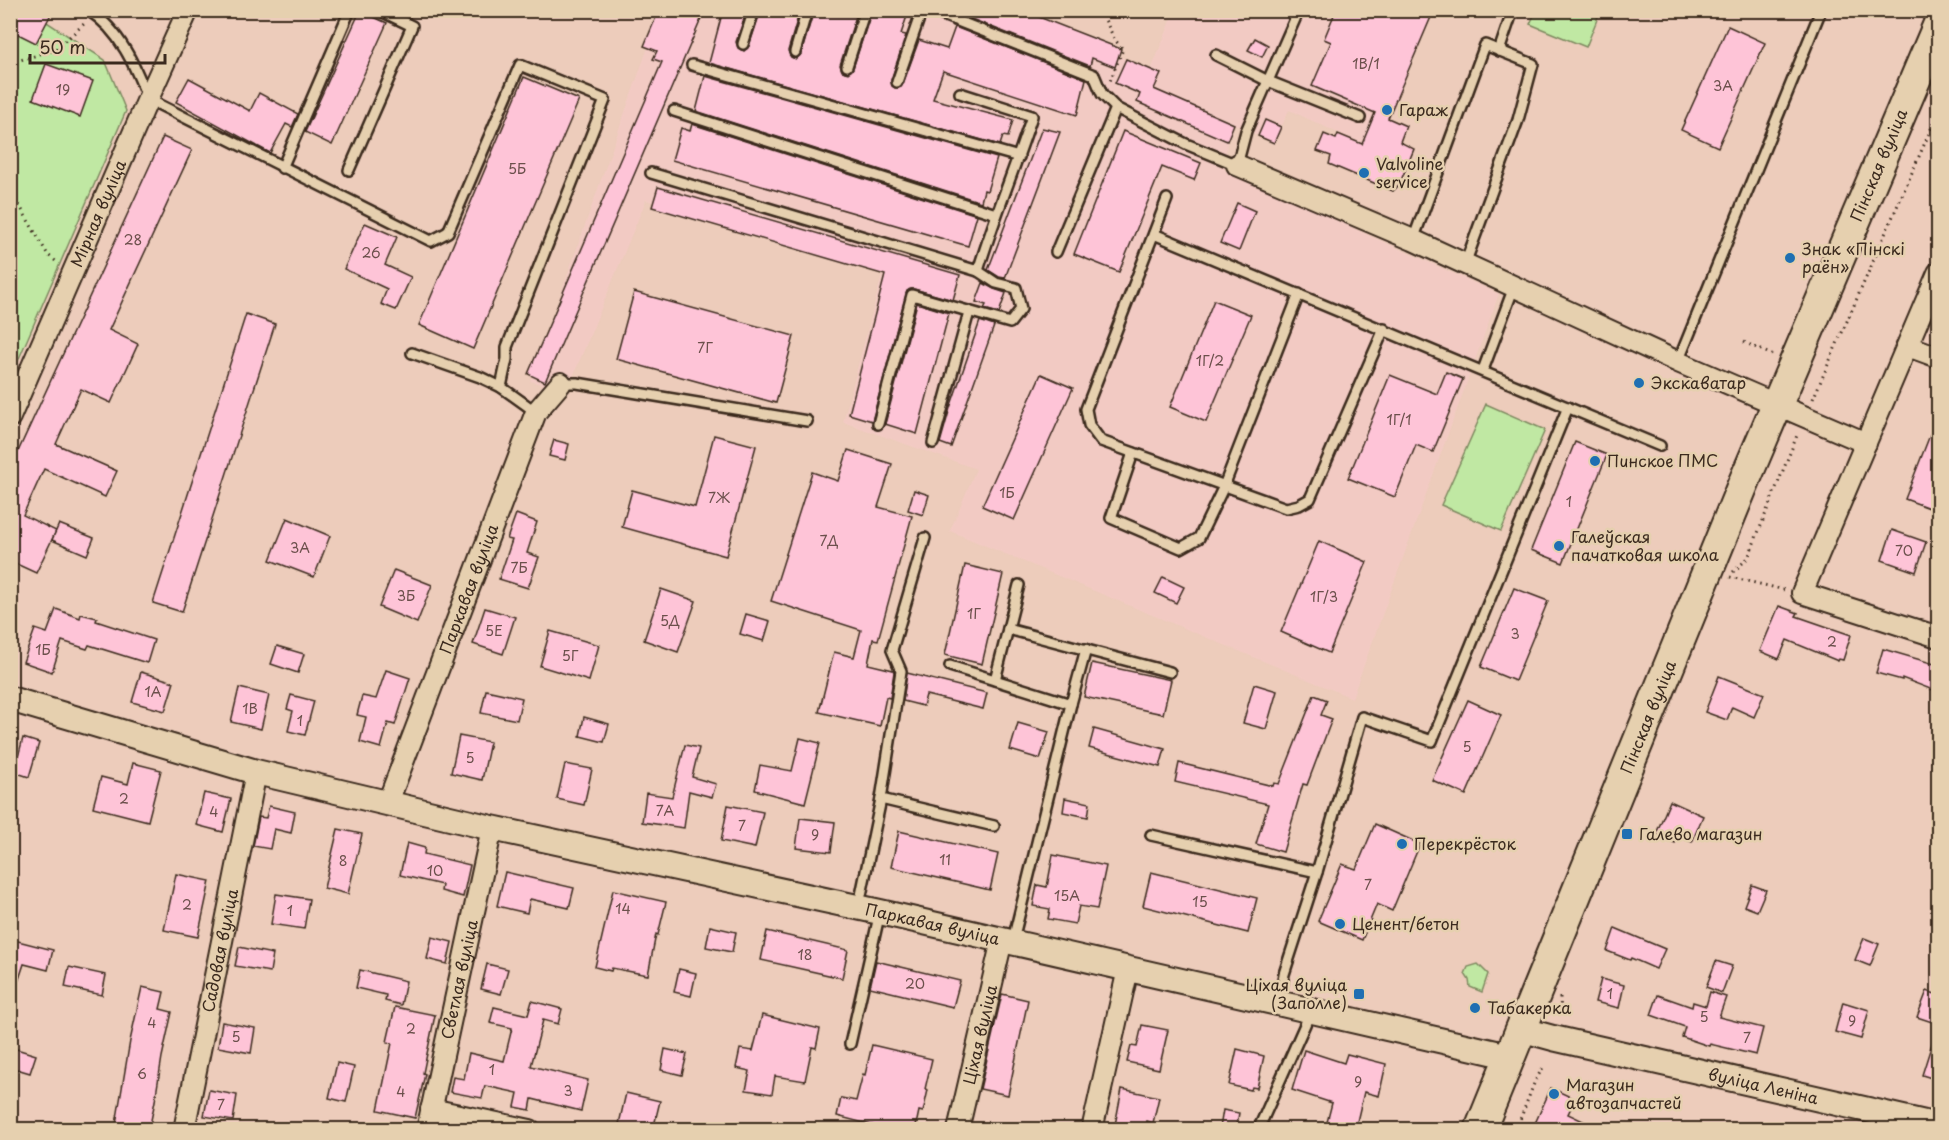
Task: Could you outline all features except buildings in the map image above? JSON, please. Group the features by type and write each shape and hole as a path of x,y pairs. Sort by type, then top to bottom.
{"main road":[{"name":"Пінская вуліца","path":"1480,1130 1777,406 1938,26"}],"street":[{"name":"Мірная вуліца","path":"10,417 188,10"},
{"path":"1236,165 1413,240 1678,362 1866,443"},
{"path":"1938,273 1802,593 1938,637"},
{"path":"1908,346 1938,357"},
{"name":"Паркавая вуліца","path":"388,802 536,412 561,383"},
{"name":"Паркавая вуліца","path":"10,699 256,772 492,828 869,910 1475,1048"},
{"name":"Садовая вуліца","path":"184,1130 256,772"},
{"name":"Светлая вуліца","path":"427,1130 492,828"},
{"name":"Ціхая вуліца","path":"958,1130 1007,941"},
{"path":"1092,1130 1128,969"},
{"name":"вуліца Леніна","path":"1475,1048 1553,1038 1938,1126"},
{"path":"431,1109 530,1130"}],"lane":[{"path":"282,168 350,10"},
{"path":"349,170 412,26 379,10"},
{"path":"743,44 754,10"},
{"path":"795,52 807,10"},
{"path":"847,66 865,10"},
{"path":"897,82 922,10"},
{"path":"930,10 1094,75 1102,93 1116,108 1186,144 1236,165 1246,131 1299,10"},
{"path":"1499,51 1513,10"},
{"path":"1678,362 1821,10"},
{"path":"91,12 115,36 134,64 148,99 431,241 448,232 520,65 605,100 507,346 507,359 501,387"},
{"path":"1413,240 1485,45 1533,64 1518,120 1465,264"},
{"path":"1216,55 1268,81 1360,118"},
{"path":"692,65 1019,157"},
{"path":"960,93 1032,116 978,271"},
{"path":"1056,252 1116,108"},
{"path":"674,111 996,214"},
{"path":"651,173 978,271 996,283 1016,288 1021,309 1010,323 912,295 878,424"},
{"path":"1167,199 1086,410 1089,425 1101,441 1286,508 1299,505 1310,500 1384,329"},
{"path":"1154,234 1660,446"},
{"path":"1482,370 1514,287"},
{"path":"1133,453 1111,518 1181,548 1199,538 1224,486 1299,294"},
{"path":"933,443 969,312"},
{"path":"412,353 480,377 501,387 536,412"},
{"path":"561,383 578,383 807,421"},
{"path":"1279,1003 1284,974 1317,872 1362,717 1432,741 1568,407"},
{"path":"850,1044 869,910 881,799 902,671 892,650 925,538"},
{"path":"995,680 1020,585"},
{"path":"1008,629 1170,672"},
{"path":"1007,941 1086,649"},
{"path":"950,666 1071,704"},
{"path":"881,799 994,826"},
{"path":"1151,835 1317,872"},
{"path":"1258,1130 1311,1011"}],"path":[{"path":"1100,10 1115,40 1123,49 1112,78 1102,93"},
{"path":"10,63 55,50 91,12"},
{"path":"1759,531 1805,417 1938,113"},
{"path":"10,189 48,255 71,276"},
{"path":"1729,577 1802,593"},
{"path":"1516,1130 1544,1066"}],"shaded area":[{"path":"663,11 1014,11 1151,70 1175,11 1434,11 1388,118 1362,144 1289,110 1274,143 1234,124 1227,141 1225,170 1499,294 1352,698 950,531 976,469 843,422 883,272 646,200 567,391 530,381 647,50"}],"green space":[{"path":"11,11 30,11 105,60 126,111 11,377"},
{"path":"1536,11 1583,11 1598,17 1586,47 1530,24"},
{"path":"1486,404 1545,430 1501,531 1441,505"},
{"path":"1478,964 1488,974 1482,992 1470,987 1465,974 1468,967"}],"place":[{"name":"Гараж","path":"1387,110"},
{"name":"Valvoline service","path":"1364,173"},
{"name":"Знак «Пінскі раён»","path":"1790,258"},
{"name":"Экскаватар","path":"1639,383"},
{"name":"Пинское ПМС","path":"1595,461"},
{"name":"Галеўская пачатковая школа","path":"1559,546"},
{"name":"Галево магазин","path":"1627,834"},
{"name":"Перекрёсток","path":"1402,844"},
{"name":"Ценент/бетон","path":"1340,924"},
{"name":"Ціхая вуліца (Заполле)","path":"1359,994"},
{"name":"Табакерка","path":"1475,1008"},
{"name":"Магазин автозапчастей","path":"1554,1094"}]}
